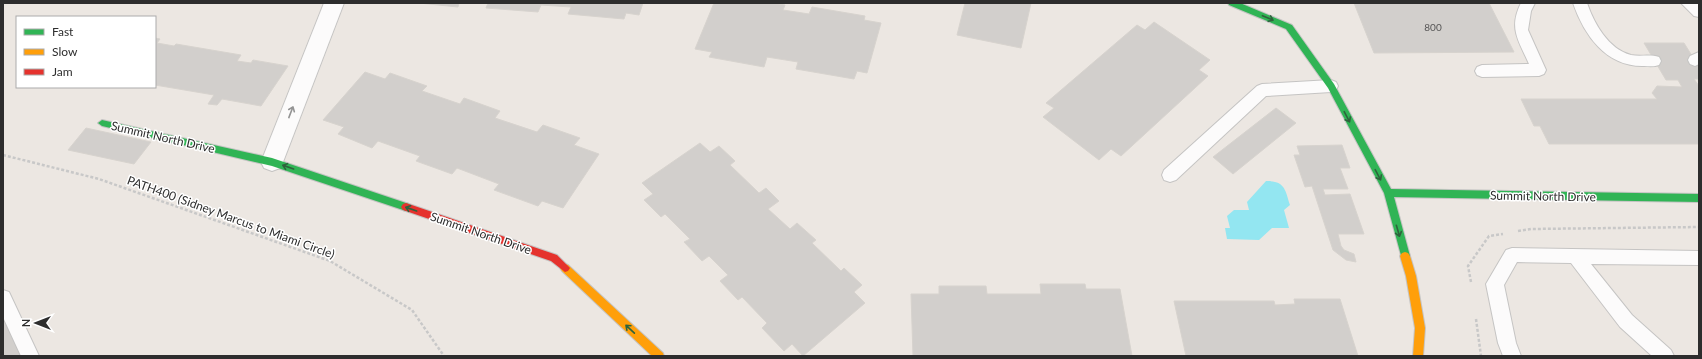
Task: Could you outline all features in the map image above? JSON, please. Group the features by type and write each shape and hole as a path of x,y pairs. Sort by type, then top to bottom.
{"street":[{"path":"272,162 334,3"},
{"path":"1232,3 1289,27 1331,86 1388,193 1411,276 1420,328 1418,356"},
{"name":"Summit North Drive","path":"102,124 272,162 554,258 659,356"},
{"name":"Summit North Drive","path":"1388,193 1699,198"}],"lane":[{"path":"1482,71 1540,70 1522,30 1524,11 1528,3"},
{"path":"1580,3 1600,41 1613,52 1629,60 1654,60"},
{"path":"1688,3 1699,12"},
{"path":"1170,175 1262,90 1331,86"},
{"path":"1512,356 1507,343 1495,284 1512,255 1699,258"},
{"path":"1575,256 1626,321 1665,356"},
{"path":"3,298 30,356"}],"path":[{"name":"PATH400 (Sidney Marcus to Miami Circle)","path":"3,155 99,179 330,261 412,310 444,356"}],"water":[{"path":"1266,181 1277,182 1281,184 1285,190 1290,205 1284,210 1289,228 1272,228 1259,240 1227,239 1225,228 1230,228 1227,216 1234,210 1249,210 1247,202"}],"building":[{"path":"419,3 459,3 458,7"},
{"path":"488,3 643,3 639,15 626,13 624,19 568,14 571,7 541,5 538,12 486,8"},
{"path":"714,3 773,3 785,5 783,10 809,14 812,7 865,16 864,20 881,23 867,73 857,71 854,79 796,69 798,62 767,57 764,67 709,57 712,52 695,49"},
{"path":"965,3 1031,3 1021,48 957,35"},
{"path":"1354,3 1489,3 1514,52 1374,53"},
{"path":"1154,22 1210,60 1199,70 1208,76 1121,156 1111,149 1099,160 1043,117 1054,108 1046,103 1137,25 1145,30"},
{"path":"156,38 160,39 157,43 174,46 176,44 241,55 237,61 251,63 253,60 288,66 261,106 222,99 217,105 208,104 214,95 156,85"},
{"path":"1644,43 1684,43 1699,67 1699,79 1694,79 1699,86 1699,144 1549,144 1540,126 1534,126 1521,99 1657,99 1652,93 1657,86 1682,87 1678,80 1666,80"},
{"path":"365,72 385,79 390,73 427,86 422,91 460,104 464,98 500,111 495,118 537,132 543,125 580,138 574,145 599,154 563,208 542,201 538,206 494,190 499,184 457,168 452,174 416,161 420,156 378,141 372,148 338,134 344,127 323,120"},
{"path":"1276,108 1296,123 1233,174 1213,157"},
{"path":"86,128 151,142 134,164 68,150"},
{"path":"700,143 710,152 719,146 735,161 730,165 759,193 766,188 779,201 768,209 790,229 797,223 816,240 812,243 841,271 844,268 862,285 854,292 865,303 803,356 792,344 784,351 762,328 767,323 742,297 738,300 720,281 728,275 709,256 702,261 684,242 690,239 665,214 661,217 644,200 653,194 642,183"},
{"path":"1342,145 1350,168 1340,168 1348,189 1323,189 1325,195 1350,194 1364,234 1338,234 1341,246 1344,250 1354,254 1356,262 1346,260 1333,250 1312,186 1305,187 1294,155 1300,155 1297,146"},
{"path":"1040,284 1085,284 1086,289 1120,289 1132,356 913,356 911,294 939,294 939,286 986,286 987,294 1041,294"},
{"path":"1294,299 1340,299 1358,356 1186,356 1174,301 1274,301 1275,305 1295,304"},
{"path":"3,315 23,356 3,356"}],"traffic: fast":[{"path":"1232,3 1289,27 1331,86 1388,193 1405,256"},
{"path":"102,123 272,162 406,207"},
{"path":"1388,193 1699,198"}],"traffic: slow":[{"path":"1405,256 1411,276 1420,328 1418,356"},
{"path":"565,268 659,356"}],"traffic: jam":[{"path":"406,207 554,258 565,268"}]}
